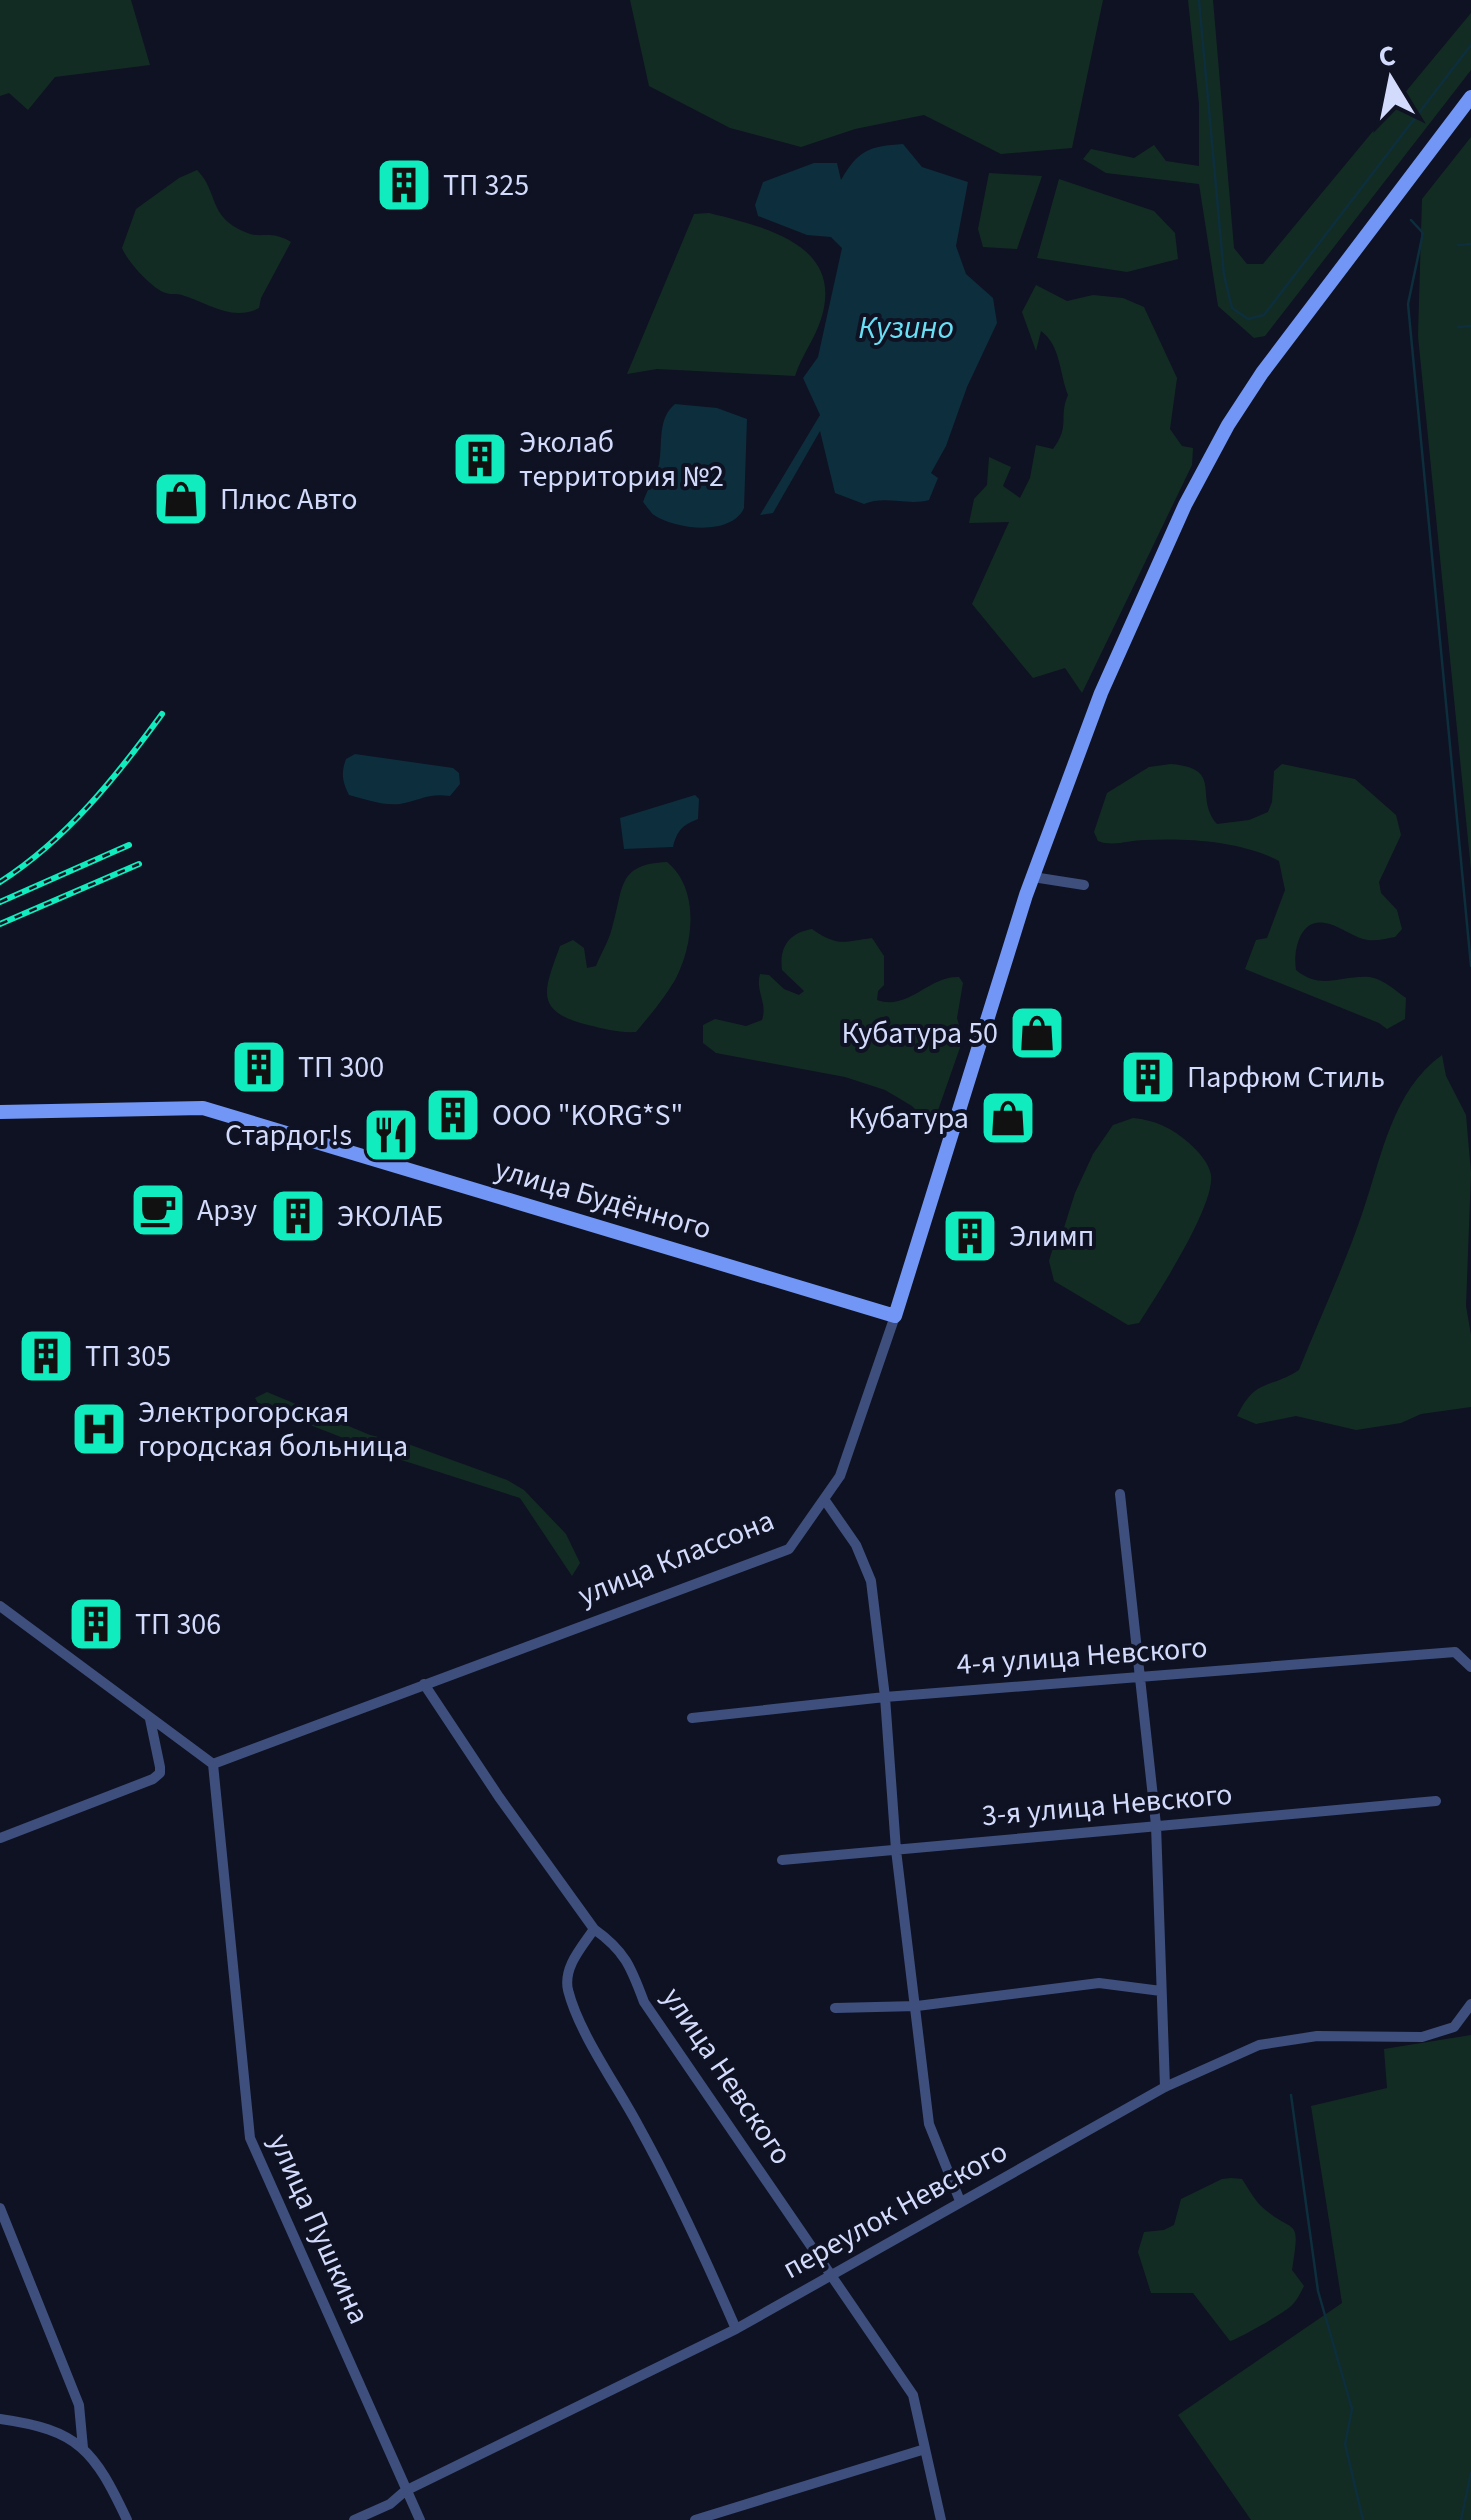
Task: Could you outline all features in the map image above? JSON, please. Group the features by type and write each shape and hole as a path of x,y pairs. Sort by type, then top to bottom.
{"street":[{"name":"улица Классона","path":"213,1764 788,1548 840,1476 895,1316 1033,877 1101,693 1184,505 1262,373 1471,97"},
{"path":"1033,877 1084,884"},
{"name":"улица Будённого","path":"0,1112 204,1108 895,1316"},
{"path":"1120,1494 1156,1825 1165,2087"},
{"path":"824,1499 856,1545 871,1581 885,1696 896,1850 929,2124 960,2201"},
{"path":"0,1606 213,1764"},
{"name":"4-я улица Невского","path":"692,1718 885,1696 1456,1652 1471,1667"},
{"name":"улица Невского","path":"424,1684 594,1929 614,1942 629,1961 644,2002 913,2395 941,2520"},
{"path":"0,1838 154,1779 160,1767 150,1718"},
{"name":"улица Пушкина","path":"213,1764 250,2138 420,2520"},
{"name":"3-я улица Невского","path":"782,1860 1436,1801"},
{"path":"594,1929 568,1969 568,1988 603,2064 687,2222 736,2328"},
{"path":"835,2008 917,2006 1099,1984 1161,1992"},
{"name":"переулок Невского","path":"354,2520 390,2504 406,2490 736,2328 1165,2087 1259,2045 1317,2036 1422,2038 1454,2027 1471,2004"},
{"path":"0,2208 79,2405 84,2448"},
{"path":"0,2419 65,2435 84,2448 110,2484 127,2520"},
{"path":"695,2520 925,2449"}],"green space":[{"path":"0,0 131,0 150,65 55,77 28,110 9,93 0,96"},
{"path":"630,0 1103,0 1072,148 1001,154 924,115 855,129 801,147 730,128 649,86"},
{"path":"1188,0 1213,0 1234,248 1247,264 1263,264 1471,13 1471,70 1265,336 1254,338 1218,306 1199,184 1106,173 1083,159 1091,149 1134,158 1154,145 1166,161 1199,166 1199,104"},
{"path":"1471,137 1471,870 1418,336 1422,199"},
{"path":"197,170 219,211 233,226 291,242 259,308 230,312 180,294 166,293 141,274 122,248 136,209"},
{"path":"989,173 1042,176 1017,249 983,247 978,229"},
{"path":"1059,179 1154,211 1175,233 1178,259 1127,272 1037,258"},
{"path":"709,213 753,225 795,243 811,256 821,273 825,293 821,319 795,376 657,369 627,374 694,214"},
{"path":"1036,285 1067,301 1093,295 1123,298 1144,307 1177,378 1170,429 1182,446 1193,448 1192,465 1082,693 1065,668 1033,678 972,604 1009,522 969,523 974,499 987,485 989,457 1011,467 1003,486 1020,498 1030,478 1036,445 1053,449 1063,427 1068,395 1056,352 1041,331 1036,351 1022,312"},
{"path":"1282,764 1355,779 1396,815 1401,835 1379,882 1381,893 1397,910 1402,929 1395,937 1371,940 1330,924 1316,923 1300,938 1295,963 1296,970 1314,980 1369,977 1384,982 1406,998 1405,1019 1387,1029 1245,969 1256,940 1267,938 1285,890 1279,861 1248,849 1196,840 1098,841 1094,832 1107,793 1149,767 1187,767 1203,778 1210,814 1217,824 1249,820 1268,812 1274,771"},
{"path":"667,862 685,887 690,934 681,966 662,1000 636,1032 588,1025 558,1013 547,997 547,987 560,946 573,940 584,948 587,968 596,966 630,873"},
{"path":"812,929 841,942 872,938 884,956 884,985 877,1000 899,1001 948,978 959,977 963,983 957,1018 963,1039 936,1116 924,1118 885,1090 845,1077 716,1053 703,1043 703,1025 715,1019 746,1026 762,1020 760,974 769,975 784,989 799,995 804,991 782,970 782,954 787,942"},
{"path":"1442,1055 1446,1076 1466,1115 1471,1173 1466,1306 1471,1335 1471,1407 1356,1430 1296,1416 1256,1424 1237,1416 1250,1395 1299,1370 1348,1251 1400,1106 1425,1070"},
{"path":"1133,1118 1156,1123 1183,1138 1203,1158 1211,1175 1204,1207 1183,1250 1139,1323 1128,1325 1054,1281 1049,1261 1093,1154 1113,1125"},
{"path":"267,1392 370,1435 408,1444 507,1480 524,1490 566,1534 580,1563 572,1576 520,1498 392,1457 259,1405 255,1398"},
{"path":"1471,2035 1471,2520 1251,2520 1178,2415 1342,2303 1311,2106 1387,2088 1384,2049"},
{"path":"1231,2178 1242,2179 1261,2206 1293,2228 1296,2240 1292,2270 1304,2286 1285,2310 1230,2341 1193,2293 1151,2293 1138,2252 1144,2232 1174,2225 1181,2199"}],"water":[{"name":"Кузино","path":"903,144 922,167 968,182 956,246 966,274 993,298 997,323 931,473 938,478 929,500 921,502 880,500 864,504 835,493 820,431 773,513 760,515 820,415 803,378 818,357 842,248 831,237 807,235 758,216 755,205 763,182 814,163 837,163 841,180 859,156 882,146"},
{"path":"675,404 717,408 747,419 744,508 728,523 703,528 676,524 654,515 643,502 659,464 665,417"},
{"path":"355,754 453,768 459,773 460,784 450,796 429,796 400,804 349,795 343,769 346,759"},
{"path":"695,795 699,799 698,819 681,829 673,847 624,849 620,818"}],"waterway":[{"path":"1199,0 1224,275 1232,308 1248,319 1264,315 1471,45"},
{"path":"1411,220 1423,233 1408,304 1471,966"},
{"path":"1458,245 1471,244"},
{"path":"1458,327 1471,326"},
{"path":"1291,2095 1318,2291 1352,2409 1345,2444 1363,2520"},
{"path":"1461,2520 1471,2473"}],"railway":[{"path":"0,882 69,827 162,714"},
{"path":"0,902 129,845"},
{"path":"0,924 139,864"}],"place":[{"name":"ТП 325","path":"404,185"},
{"name":"Эколаб территория №2","path":"480,459"},
{"name":"Плюс Авто","path":"181,499"},
{"name":"Кубатура 50","path":"1037,1033"},
{"name":"ТП 300","path":"259,1067"},
{"name":"Парфюм Стиль","path":"1148,1077"},
{"name":"ООО \"KORG*S\"","path":"453,1115"},
{"name":"Кубатура","path":"1008,1118"},
{"name":"Стардог!s","path":"391,1135"},
{"name":"Арзу","path":"158,1210"},
{"name":"ЭКОЛАБ","path":"298,1216"},
{"name":"Элимп","path":"970,1236"},
{"name":"ТП 305","path":"46,1356"},
{"name":"Электрогорская городская больница","path":"99,1429"},
{"name":"ТП 306","path":"96,1624"}]}
